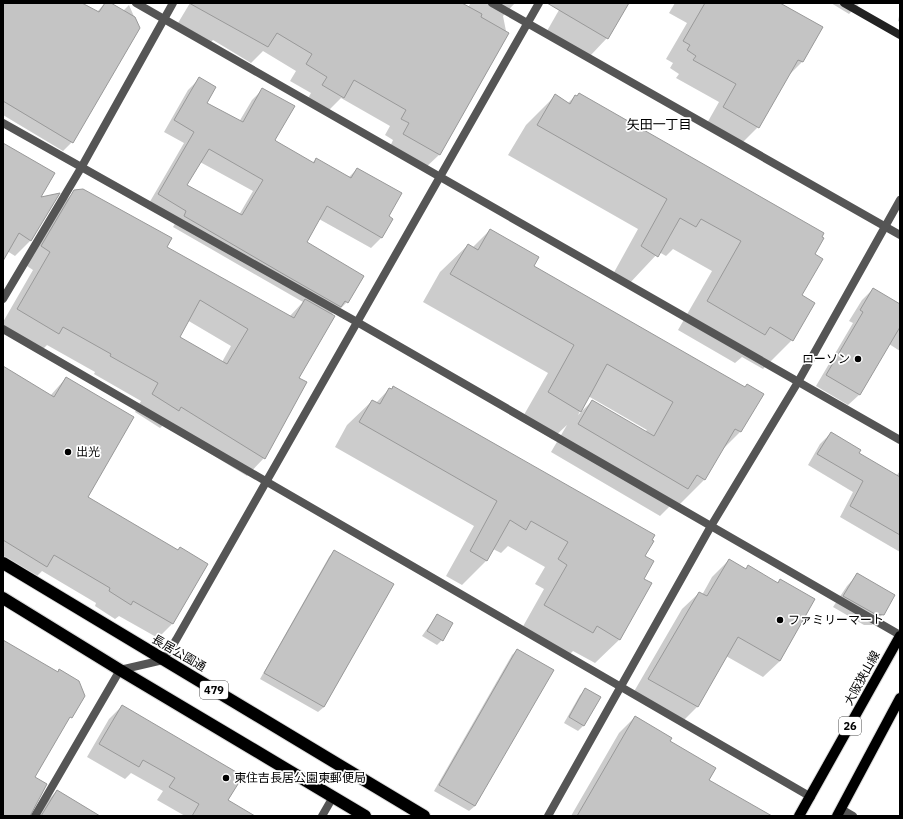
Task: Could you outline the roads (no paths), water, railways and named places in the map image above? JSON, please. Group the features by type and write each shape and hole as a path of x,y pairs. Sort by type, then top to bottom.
{"highway":[{"name":"長居公園通","path":"3,563 424,816"},
{"name":"479","path":"3,598 120,670 365,816"}],"main road":[{"name":"大阪狭山線","path":"799,816 900,636"},
{"name":"26","path":"840,813 900,698"}],"street":[{"path":"136,3 439,178 900,440"},
{"path":"3,299 81,168 173,3"},
{"path":"492,3 900,235"},
{"path":"35,816 120,670 163,660 539,3"},
{"path":"844,3 900,36"},
{"path":"3,123 357,322 900,636"},
{"path":"548,816 711,526 798,382 900,200"},
{"path":"3,329 267,479 621,688 811,797"},
{"path":"322,816 333,797"},
{"path":"840,813 853,816"}],"place":[{"name":"ローソン","path":"858,359"},
{"name":"出光","path":"68,452"},
{"name":"ファミリーマート","path":"780,620"},
{"name":"東住吉長居公園東郵便局","path":"226,778"}],"district":[{"name":"矢田一丁目","path":"659,124"}]}
